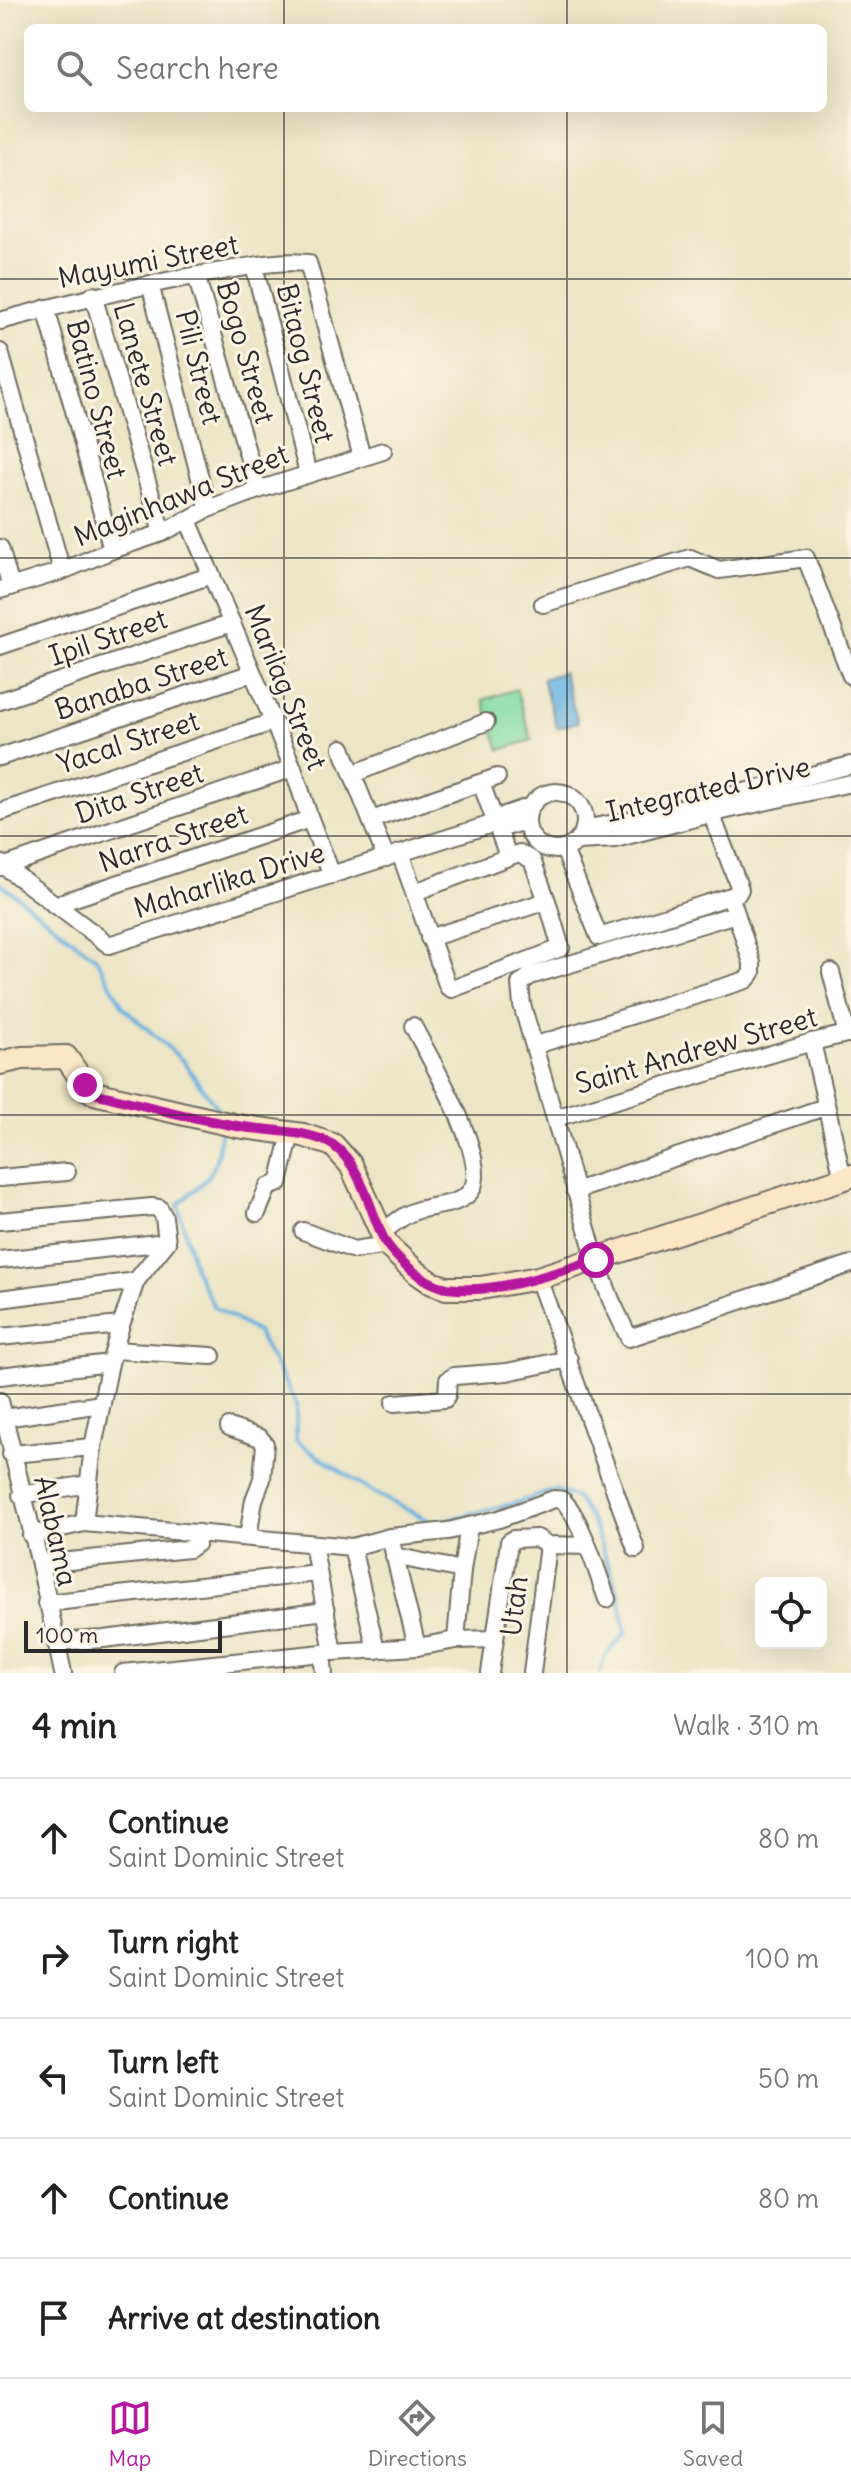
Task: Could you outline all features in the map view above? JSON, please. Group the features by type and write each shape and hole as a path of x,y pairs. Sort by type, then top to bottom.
{"street":[{"name":"Mayumi Street","path":"0,321 93,295 196,275 283,260 308,263 362,457"},
{"name":"Bitaog Street","path":"254,266 308,473"},
{"name":"Bogo Street","path":"196,275 258,490"},
{"name":"Pili Street","path":"150,284 208,509"},
{"name":"Lanete Street","path":"93,295 162,533"},
{"name":"Batino Street","path":"46,308 112,550"},
{"path":"0,352 62,571"},
{"name":"Maginhawa Street","path":"5,588 62,571 162,533 208,509 258,490 383,451"},
{"name":"Marilag Street","path":"188,520 293,768 332,875"},
{"path":"0,548 5,588"},
{"path":"543,604 690,558 719,570 806,558 851,676"},
{"path":"0,646 212,575"},
{"name":"Ipil Street","path":"0,701 232,623"},
{"name":"Banaba Street","path":"0,757 252,673"},
{"name":"Yacal Street","path":"0,812 273,722"},
{"path":"353,774 486,722"},
{"path":"342,748 371,820 415,892 448,987 452,989 561,948 532,860 519,853 415,892"},
{"name":"Integrated Drive","path":"575,840 615,839 672,817 851,765"},
{"name":"Dita Street","path":"1,865 293,768"},
{"path":"371,820 489,780 508,856"},
{"name":"Integrated Drive","path":"709,807 851,783"},
{"path":"575,840 546,849 532,838 529,814 545,795 563,794 578,803 582,811 575,840 599,937 738,893 740,889 709,807"},
{"name":"Maharlika Drive","path":"1,865 109,945 529,814"},
{"name":"Narra Street","path":"54,905 310,819"},
{"path":"536,1045 746,980 752,973 752,963 731,896"},
{"path":"429,938 547,901"},
{"path":"736,914 525,979 520,984 596,1260 629,1338 851,1264"},
{"path":"831,972 849,1034"},
{"path":"303,1231 354,1250 384,1239 415,1210 452,1203 470,1192 477,1177 467,1131 413,1026"},
{"name":"Saint Andrew Street","path":"555,1118 812,1042 849,1034"},
{"path":"0,1063 22,1058 66,1057 94,1093 237,1126 291,1133 333,1145 343,1154 360,1182 384,1239 416,1272 446,1288 481,1288 538,1278 847,1178 825,1107 812,1042"},
{"path":"575,1191 825,1107"},
{"path":"257,1213 268,1187 279,1183 291,1133"},
{"path":"0,1178 67,1172"},
{"path":"0,1221 159,1208 164,1217 167,1242 136,1281 112,1356 93,1447 84,1523"},
{"path":"0,1260 167,1242"},
{"path":"538,1278 636,1549"},
{"path":"0,1299 136,1281"},
{"path":"0,1337 121,1325"},
{"path":"0,1376 112,1356 212,1356"},
{"path":"394,1403 445,1399 448,1380 454,1376 507,1372 569,1359"},
{"path":"2,1410 102,1404"},
{"name":"Alabama","path":"2,1410 63,1673"},
{"path":"229,1427 260,1438 265,1444 262,1479 254,1500 248,1537"},
{"path":"11,1454 93,1447"},
{"path":"21,1495 89,1484"},
{"path":"31,1535 84,1523 352,1547 390,1537 448,1531 499,1519 554,1499 562,1500 567,1506 587,1546 607,1599"},
{"path":"456,1640 469,1526"},
{"path":"40,1564 189,1549 197,1543 198,1533"},
{"path":"390,1537 417,1647"},
{"path":"490,1673 509,1542 513,1539 537,1538 548,1545 587,1546"},
{"path":"313,1544 326,1611 328,1652 324,1673"},
{"name":"Utah","path":"532,1673 548,1545"},
{"path":"352,1547 376,1650"},
{"path":"394,1556 462,1570"},
{"path":"46,1603 317,1573"},
{"path":"55,1642 104,1639 326,1611"},
{"path":"123,1673 328,1652 417,1647 456,1640 495,1639"}],"green space":[{"path":"516,689 532,740 500,750 483,700"}],"water":[{"path":"563,672 578,722 557,728 542,679"}],"waterway":[{"path":"0,883 96,958 124,1008 182,1060 222,1115"},
{"path":"220,1132 217,1158 210,1174 178,1205 195,1270 214,1307 257,1332 296,1403 296,1441 370,1491 434,1523 555,1490 577,1498 593,1524 619,1594 626,1633 605,1656 600,1673"}],"route":[{"path":"85,1085 94,1093 237,1126 303,1135 333,1145 351,1165 387,1245 416,1272 446,1288 481,1288 514,1283 596,1260"}]}
